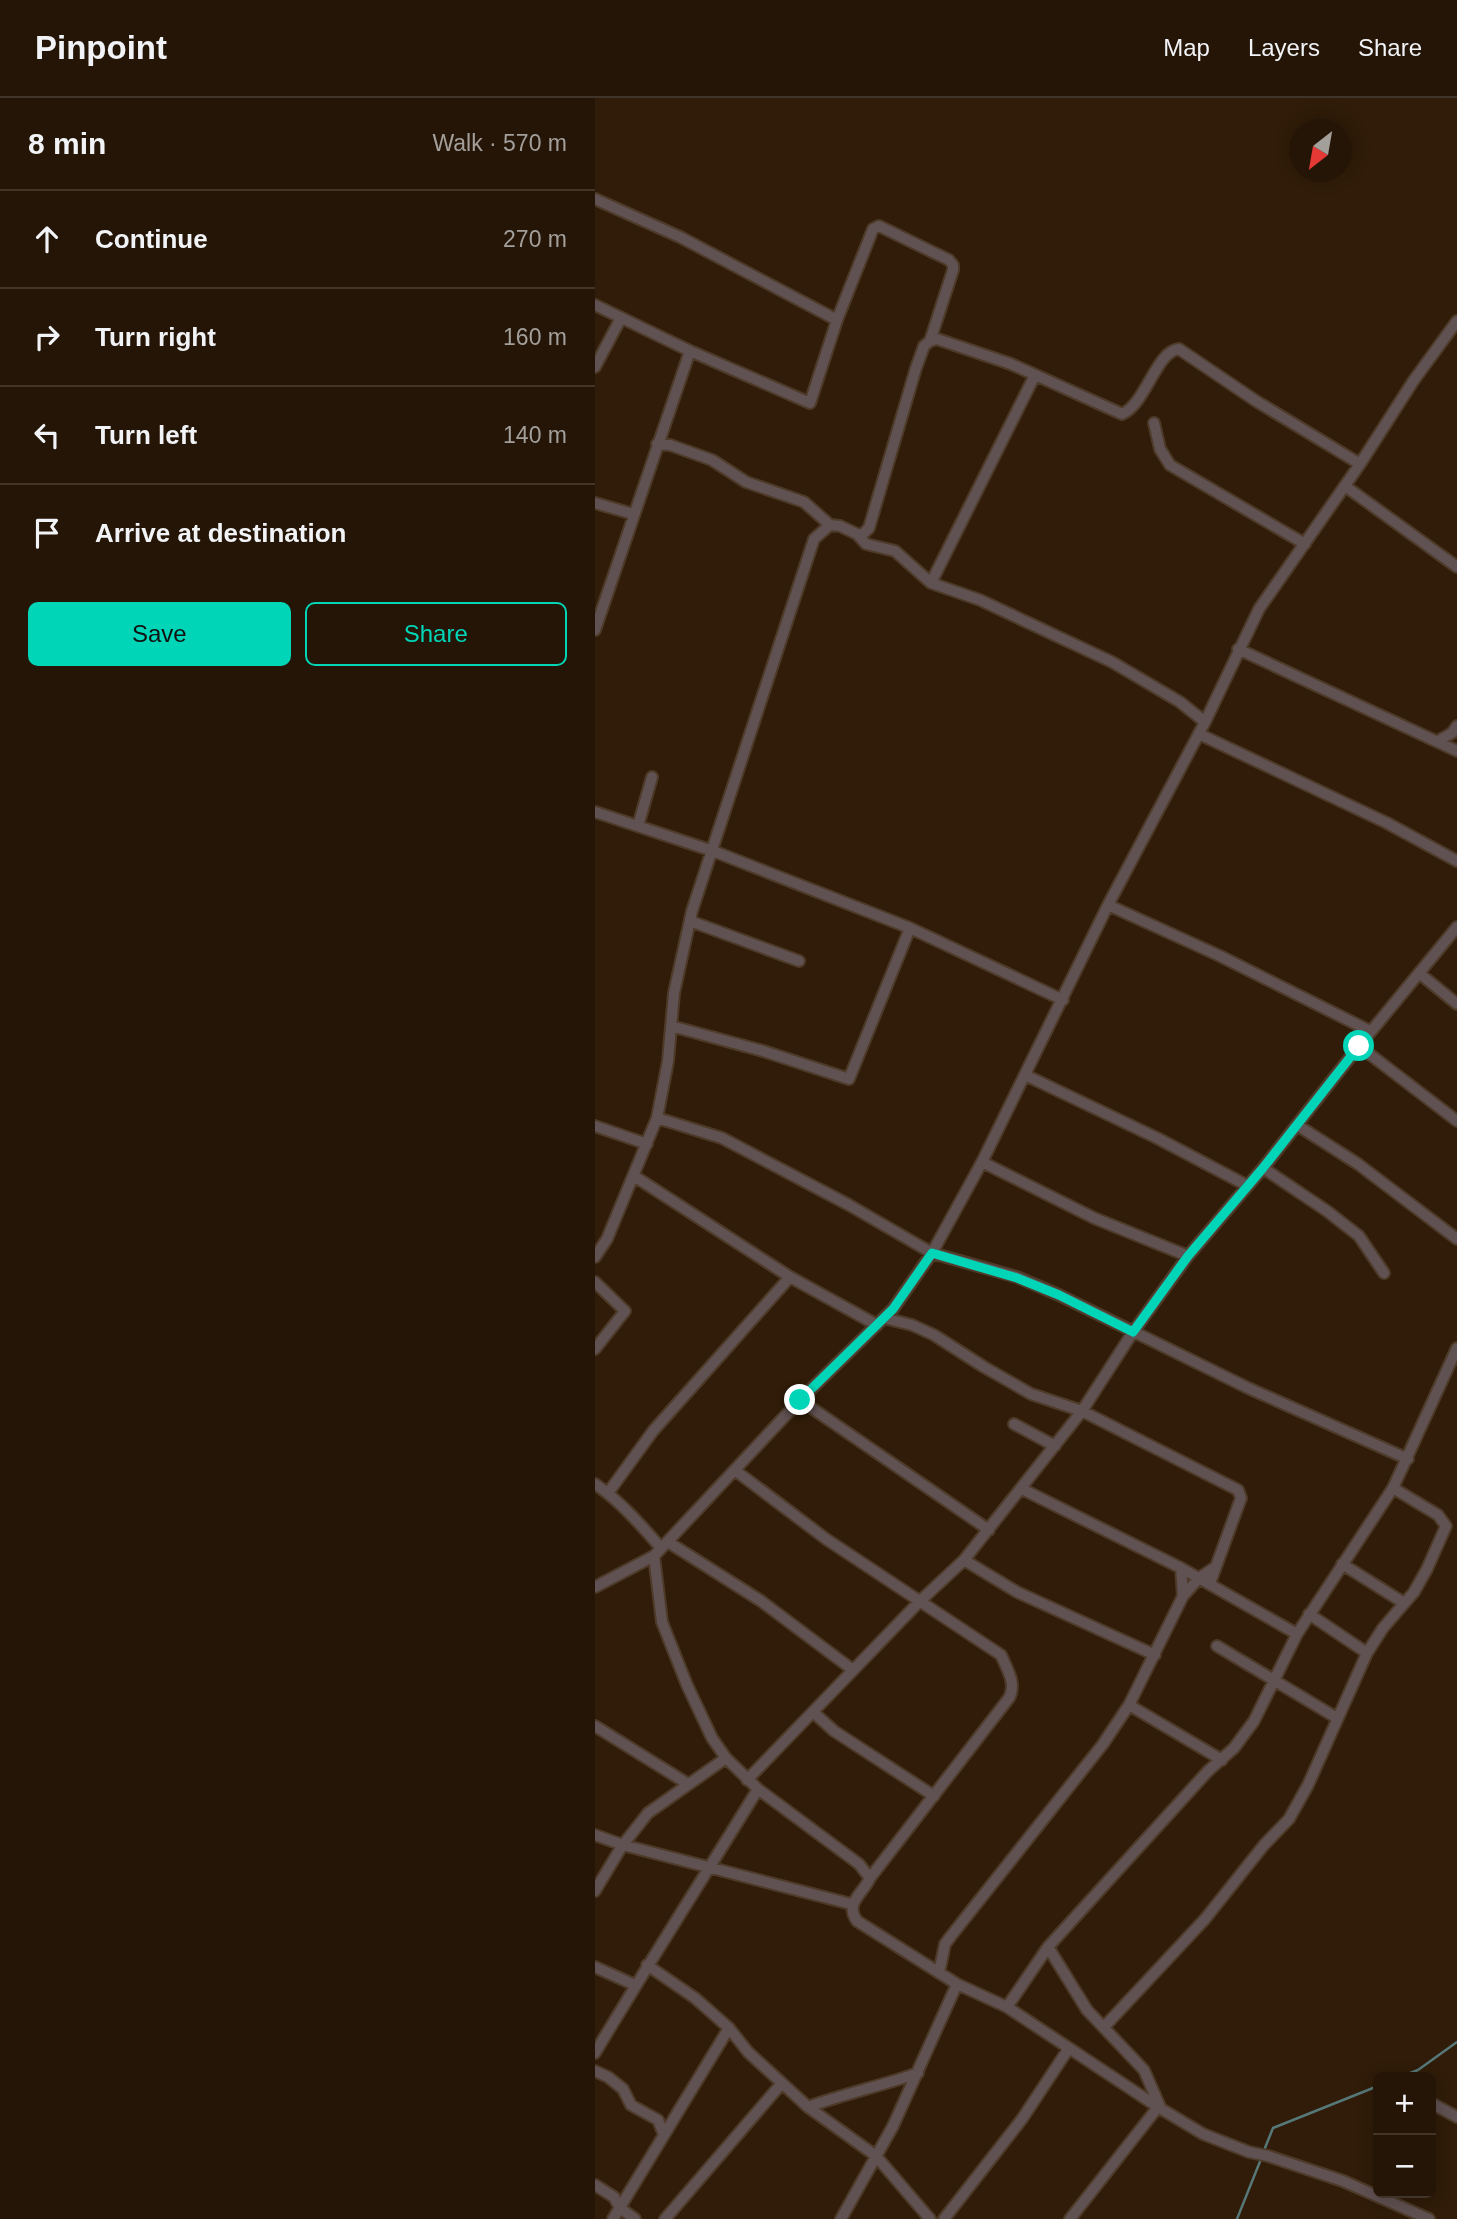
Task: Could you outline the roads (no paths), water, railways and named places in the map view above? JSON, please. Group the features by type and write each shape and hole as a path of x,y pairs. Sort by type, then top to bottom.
{"street":[{"path":"595,199 680,237 837,320"},
{"path":"595,305 690,351 810,403 837,320 871,233 879,226 949,260 953,265 930,341"},
{"path":"595,367 621,318"},
{"path":"595,1587 661,1549 800,1400 893,1309 932,1253 982,1162 1108,905 1199,734 1259,609 1457,321"},
{"path":"657,444 670,445 712,460 746,482 804,502 830,525 862,535 870,528 924,346 937,339 1011,364 1122,414 1137,402 1168,353 1179,349 1256,401 1360,464"},
{"path":"595,630 598,610 690,351"},
{"path":"931,583 1035,375"},
{"path":"1154,423 1160,449 1170,465 1305,544"},
{"path":"1345,486 1457,567"},
{"path":"595,503 633,514"},
{"path":"595,1257 607,1240 657,1118 669,1061 674,993 690,921 814,539 830,525"},
{"path":"857,534 866,544 895,551 931,583 980,600 1112,662 1180,702 1205,722"},
{"path":"1238,649 1454,749 1455,730"},
{"path":"1438,741 1455,730"},
{"path":"1199,734 1387,823 1457,861"},
{"path":"638,826 652,777"},
{"path":"595,812 713,850 910,928 1063,1000"},
{"path":"1108,905 1220,956 1370,1031"},
{"path":"690,921 799,961"},
{"path":"747,1780 919,1602 964,1560 989,1530 1082,1411 1133,1332 1188,1256 1263,1168 1370,1031 1457,927"},
{"path":"671,1026 763,1051 849,1079 910,928"},
{"path":"1419,973 1457,1004"},
{"path":"1359,1046 1457,1121"},
{"path":"1025,1075 1157,1138 1248,1186"},
{"path":"657,1118 722,1138 849,1205 932,1253 1017,1278 1059,1295 1408,1459"},
{"path":"1297,1125 1358,1164 1457,1238"},
{"path":"595,1126 646,1144"},
{"path":"982,1162 1094,1217 1188,1256"},
{"path":"1263,1168 1359,1236 1384,1273"},
{"path":"634,1176 790,1278 880,1321 912,1325 935,1335 1031,1394 1082,1411 1238,1490 1241,1498 1210,1583"},
{"path":"608,1493 653,1430 790,1278"},
{"path":"595,1282 625,1311 595,1349"},
{"path":"1007,2007 1048,1947 1208,1771 1234,1748 1254,1721 1297,1634 1393,1488 1457,1348"},
{"path":"800,1400 989,1530"},
{"path":"1014,1423 1055,1446"},
{"path":"736,1471 826,1539 1001,1655 1011,1679 1013,1691 851,1904 851,1913 857,1921 957,1984 1007,2007 1159,2108 1203,2134 1249,2152 1343,2181 1429,2219"},
{"path":"595,1484 643,1527 661,1549 761,1601 853,1671"},
{"path":"1105,2026 1205,1919 1264,1845 1289,1819 1308,1785 1367,1653 1427,1569 1446,1527 1438,1515 1393,1488"},
{"path":"1022,1489 1210,1583 1297,1634"},
{"path":"661,1549 662,1622 712,1738 747,1780 859,1864 870,1878"},
{"path":"964,1560 1017,1592 1155,1654"},
{"path":"1342,1564 1404,1603"},
{"path":"1181,1568 1183,1596"},
{"path":"939,1973 945,1944 1103,1744 1129,1705 1183,1596 1199,1578 1215,1568"},
{"path":"1309,1614 1367,1653"},
{"path":"1217,1646 1337,1718"},
{"path":"1129,1705 1222,1760"},
{"path":"813,1712 834,1731 934,1796"},
{"path":"595,1726 688,1784"},
{"path":"595,1891 623,1845 648,1813 726,1758"},
{"path":"595,2053 758,1789"},
{"path":"595,1835 623,1845 851,1904"},
{"path":"1048,1947 1087,2010 1145,2070 1159,2108"},
{"path":"647,1965 695,1998 808,2107 876,2156 930,2219"},
{"path":"595,1967 635,1986"},
{"path":"841,2219 918,2073 957,1984"},
{"path":"613,2219 729,2028"},
{"path":"944,2219 1022,2119 1069,2048"},
{"path":"595,2071 623,2089 631,2105 658,2120 664,2135"},
{"path":"808,2107 918,2073"},
{"path":"665,2219 782,2083"},
{"path":"1436,2106 1457,2117"},
{"path":"1070,2219 1159,2108"},
{"path":"595,2185 614,2197 620,2208 635,2219"}],"waterway":[{"path":"1413,2072 1457,2042"},
{"path":"1263,2153 1273,2128 1373,2088"},
{"path":"1237,2219 1261,2159"}]}
